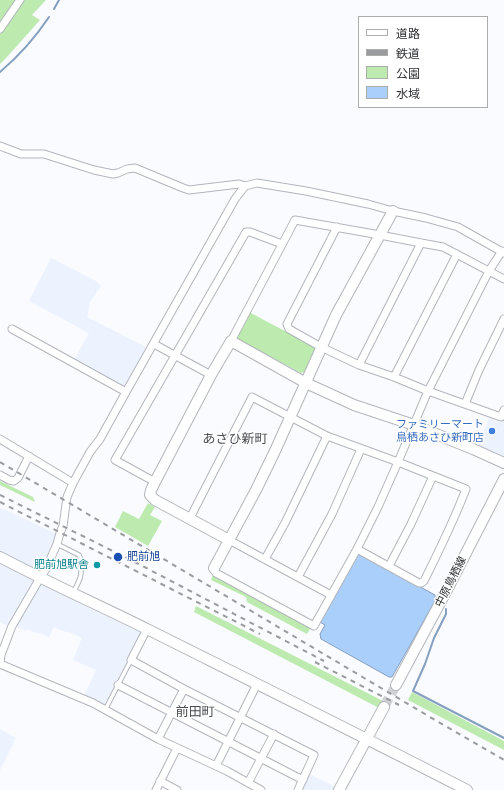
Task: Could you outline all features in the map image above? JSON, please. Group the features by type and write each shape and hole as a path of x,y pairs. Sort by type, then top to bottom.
{"street":[{"path":"0,28 20,0"},
{"path":"0,146 20,154 44,154 94,170 113,174 135,168 189,190 239,184 245,186 257,183 368,204 458,227 503,252 489,271 428,391 378,507 314,626 216,573 214,568 256,490 291,418 336,315 393,211"},
{"path":"245,186 235,199 100,439 90,452 73,483 67,498 63,526 57,544 46,569 12,626 1,655 0,664 86,700 158,739 216,766 261,790"},
{"path":"332,595 155,500 150,495 155,482 211,375 231,341 295,220 380,234 443,247 504,279"},
{"path":"336,227 287,324 289,328 321,347 359,365 501,417 504,410"},
{"path":"155,482 116,460 246,232 250,232 282,244"},
{"path":"359,365 421,243"},
{"path":"394,377 457,254"},
{"path":"465,404 479,370 504,319"},
{"path":"12,329 126,392"},
{"path":"231,341 306,383 354,405 414,425 504,463"},
{"path":"154,344 211,375"},
{"path":"190,518 252,397 327,436 466,489 439,552 424,581 421,583 356,549"},
{"path":"265,559 285,523 327,436"},
{"path":"0,439 73,483"},
{"path":"298,577 332,514 361,449"},
{"path":"0,475 14,481 18,478 29,456"},
{"path":"389,566 411,524 433,476"},
{"name":"中原鳥栖線","path":"396,685 504,479"},
{"path":"0,557 72,594 147,629 367,738 467,790"},
{"path":"147,629 131,660 184,689 314,755 298,790"},
{"path":"216,766 257,684"},
{"path":"118,685 303,780"},
{"path":"158,739 184,689"},
{"path":"339,790 384,707"},
{"path":"248,783 274,734"},
{"path":"156,790 177,748"},
{"path":"160,781 177,790"}],"lane":[{"path":"57,544 81,557 82,573 72,594"},
{"path":"105,710 131,660"}],"shaded area":[{"path":"51,258 96,281 101,286 90,302 87,317 146,347 123,388 74,360 89,333 29,301"},
{"path":"489,418 502,423 504,419 504,457 479,445"},
{"path":"0,508 57,534 44,566 38,574 0,554"},
{"path":"0,562 34,580 10,627 0,622"},
{"path":"39,582 142,633 104,706 84,696 96,670 73,660 82,638 54,627 49,637 14,626"},
{"path":"0,729 16,738 0,770"},
{"path":"309,774 336,787 334,790 301,790"}],"green space":[{"path":"0,0 46,0 32,15 40,20 0,64"},
{"path":"249,312 315,347 316,351 306,372 301,373 238,339 238,335"},
{"path":"0,481 33,497 35,502 0,485"},
{"path":"148,503 155,507 150,515 162,521 148,546 115,527 123,511 139,519"},
{"path":"213,575 311,627 307,634 247,602 246,597 211,580"},
{"path":"196,606 385,702 381,709 194,612"},
{"path":"412,692 504,741 504,750 408,700"}],"water":[{"path":"360,554 435,595 435,601 392,677 389,677 321,639 320,634 325,625 320,622 356,555"}],"waterway":[{"path":"54,9 59,0"},
{"path":"0,72 14,60 49,17"},
{"path":"446,609 446,614 434,638 425,664 413,691 504,738"}],"tunnel":[{"path":"384,707 396,685"}],"railway":[{"path":"0,462 504,760"},
{"path":"0,495 131,560 324,661"},
{"path":"0,502 260,634"},
{"path":"315,662 399,705"}],"place":[{"name":"ファミリーマート 鳥栖あさひ新町店","path":"492,431"},
{"name":"肥前旭","path":"118,557"},
{"name":"肥前旭駅舎","path":"97,565"}],"district":[{"name":"あさひ新町","path":"235,439"},
{"name":"前田町","path":"195,712"}]}
